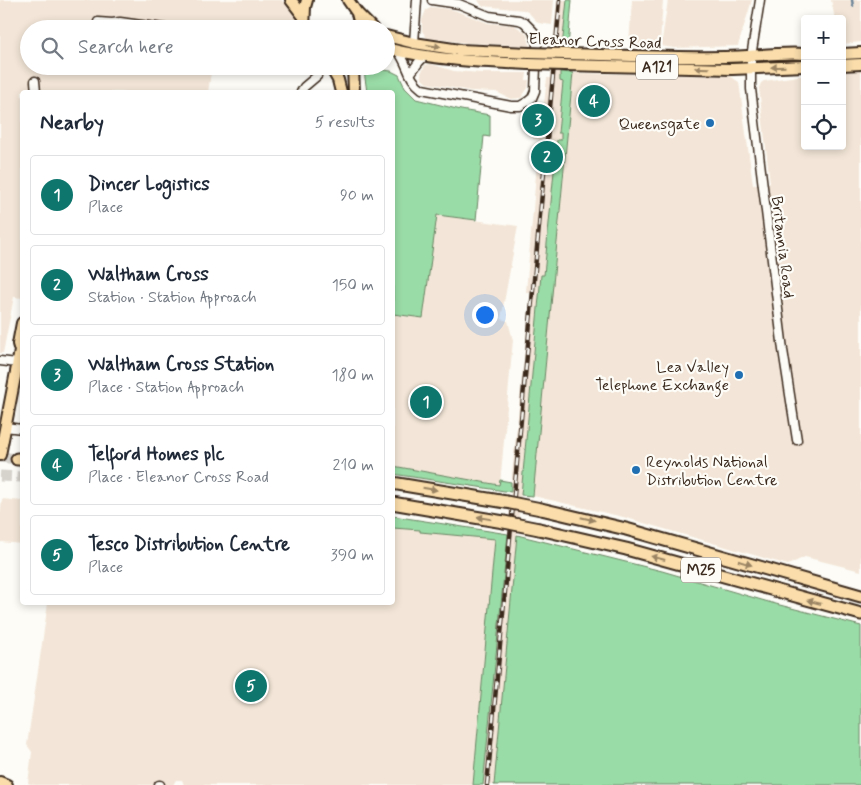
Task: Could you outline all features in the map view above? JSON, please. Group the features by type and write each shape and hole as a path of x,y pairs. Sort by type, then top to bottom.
{"highway":[{"name":"M25","path":"395,484 541,509 647,534 861,596"},
{"name":"M25","path":"395,504 504,522 626,549 861,614"}],"main road":[{"path":"290,0 301,20"},
{"path":"305,20 308,0"},
{"path":"353,5 358,20"},
{"path":"353,5 366,20"},
{"name":"Eleanor Cross Road","path":"395,38 460,50 532,58"},
{"name":"Eleanor Cross Road","path":"395,50 464,61 532,58 750,68 801,66"},
{"path":"846,54 861,53"},
{"name":"Eleanor Cross Road","path":"564,59 615,54 648,57 801,54"},
{"path":"846,65 861,64"},
{"path":"335,75 340,90"},
{"path":"353,75 354,90"},
{"path":"20,334 18,344 20,349"},
{"path":"0,455 20,354"},
{"path":"0,782 7,785"}],"street":[{"path":"414,43 417,0"},
{"path":"398,51 404,59 414,84 422,90 511,106 520,106 532,98 535,91 532,58 535,35 529,26 524,22 511,18 489,16 459,4 432,0"},
{"name":"Britannia Road","path":"760,0 750,56 751,89 779,323 797,440"},
{"path":"410,74 418,62 425,56"},
{"path":"302,90 318,76"},
{"path":"35,81 36,90"},
{"path":"0,361 17,363"},
{"path":"5,427 20,429"}],"shaded area":[{"path":"0,0 281,0 289,6 296,20 20,20 20,75 211,75 208,90 20,90 20,298 14,297 3,353 0,353"},
{"path":"478,0 554,0 552,25 538,23 524,10 482,6"},
{"path":"557,0 567,0 560,81 563,81 558,133 561,133 561,140 557,141 544,276 541,276 494,785 483,785 530,300 530,293 526,292 539,139 533,139 535,106 544,104 547,78 550,78"},
{"path":"632,0 663,0 660,44 629,44"},
{"path":"668,0 752,0 738,46 674,48 661,46"},
{"path":"831,0 861,0 861,42 846,44 846,15 834,15"},
{"path":"433,7 454,10 488,23 514,25 525,32 530,46 467,43 427,38 422,31 422,20 426,10"},
{"path":"431,64 454,71 527,73 526,80 529,80 528,88 521,98 511,99 496,92 470,91 427,83 422,79 421,73 425,65"},
{"path":"861,71 861,571 805,557 788,565 623,517 533,496 573,73 730,76 739,82 753,185 770,183 759,88 761,83 801,76 801,150 846,150 846,72"},
{"path":"437,215 518,226 501,319 508,321 513,340 500,485 395,466 395,314 423,317"},
{"path":"2,499 20,501 20,544 0,542"},
{"path":"395,528 495,539 473,785 184,785 182,780 176,780 173,785 34,785 28,783 32,752 27,745 48,605 395,605"}],"green space":[{"path":"567,0 572,0 568,47 562,47"},
{"path":"560,72 573,73 533,496 521,495 541,275 544,275 557,140 561,140 561,133 558,133 563,82 560,81"},
{"path":"395,73 399,75 405,88 416,99 490,115 490,137 484,136 476,220 437,215 423,318 395,314 395,90 367,90 365,75 395,75"},
{"path":"395,466 499,485 500,480 511,482 511,492 395,474"},
{"path":"395,516 508,534 483,785 473,785 495,539 420,532 420,530 395,528"},
{"path":"517,535 662,571 772,603 861,626 861,785 494,785"}],"waterway":[{"path":"852,0 853,6"}],"tunnel":[{"path":"0,457 17,459"},
{"path":"0,476 20,477"}],"railway":[{"path":"487,785 560,0"}],"place":[{"name":"Telford Homes plc","path":"594,101"},
{"name":"Waltham Cross Station","path":"538,120"},
{"name":"Queensgate","path":"710,123"},
{"name":"Waltham Cross","path":"547,157"},
{"name":"Lea Valley Telephone Exchange","path":"739,375"},
{"name":"Dincer Logistics","path":"426,402"},
{"name":"Reynolds National Distribution Centre","path":"636,470"},
{"name":"Tesco Distribution Centre","path":"251,686"}]}
